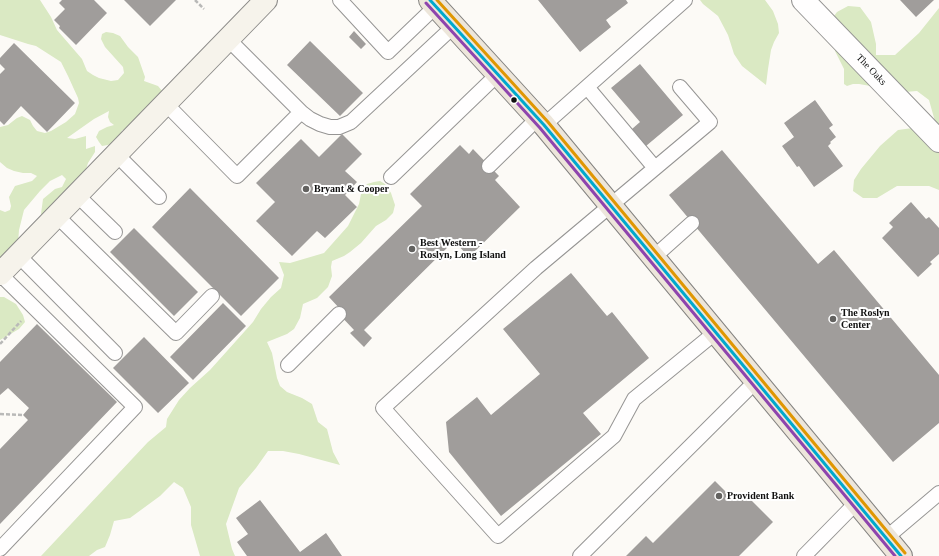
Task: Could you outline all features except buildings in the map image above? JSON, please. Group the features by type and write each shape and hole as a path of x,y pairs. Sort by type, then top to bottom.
{"main road":[{"path":"0,274 228,39 258,3"},
{"path":"433,3 541,122 901,556"}],"street":[{"name":"The Oaks","path":"803,0 939,141"}],"lane":[{"path":"340,0 388,52 433,3"},
{"path":"490,166 541,122 587,87 685,0"},
{"path":"228,39 301,112 310,119 325,126 339,127 351,122 454,26"},
{"path":"391,177 498,74"},
{"path":"587,87 655,168"},
{"path":"680,87 710,122 536,268 383,408 498,536 614,436 634,399 716,332"},
{"path":"165,103 237,176 301,112"},
{"path":"116,154 159,197"},
{"path":"77,195 115,232"},
{"path":"57,216 176,333 212,296"},
{"path":"654,257 692,223"},
{"path":"18,255 115,353"},
{"path":"0,274 135,407 0,549"},
{"path":"288,365 339,314"},
{"path":"581,555 756,381"},
{"path":"886,538 939,493"},
{"path":"804,556 856,502"}],"path":[{"path":"194,0 204,9"},
{"path":"0,344 34,307"},
{"path":"0,414 22,414"}],"green space":[{"path":"0,0 40,0 57,30 82,59 87,71 99,78 111,81 118,80 124,73 123,67 105,47 101,39 102,34 106,32 120,36 138,57 145,77 144,81 158,86 163,92 127,133 122,130 121,135 116,141 108,145 102,146 96,137 99,131 114,125 110,122 108,117 109,111 94,119 67,138 75,139 86,136 86,149 95,146 95,152 88,163 82,182 42,219 41,214 43,199 55,189 62,187 66,179 62,175 50,181 40,191 24,210 19,230 18,243 0,269 0,210 5,212 10,210 11,206 9,197 15,186 32,181 37,176 31,173 14,171 7,168 0,162 0,127 8,125 22,116 30,120 37,131 45,133 66,122 75,114 79,103 61,62 36,46 0,35"},
{"path":"700,0 765,0 773,11 778,24 779,33 771,50 766,85 742,66 734,54 728,35 718,16"},
{"path":"848,6 860,7 871,22 876,44 876,55 895,55 919,33 939,8 939,190 929,186 897,186 877,198 863,198 853,191 854,180 861,169 880,146 898,130 920,127 938,132 929,100 917,91 905,92 859,84 847,86 844,84 844,69 835,51 831,20 837,12"},
{"path":"380,181 385,184 391,193 395,205 393,213 386,220 376,226 361,243 350,252 332,261 332,276 328,287 317,298 303,304 300,318 294,329 287,334 267,342 272,353 280,386 287,392 312,404 318,422 327,429 333,452 340,465 299,454 283,451 268,451 239,488 226,524 235,556 200,556 191,525 191,507 183,488 174,482 160,496 130,518 114,521 105,547 97,550 89,556 41,556 148,442 166,427 167,419 179,400 210,370 253,322 271,297 281,288 284,275 279,262 290,263 324,253 348,226 359,204 361,194 367,184"},
{"path":"0,297 4,297 16,304 23,315 25,322 19,329 0,340"}],"transit line":[{"path":"430,0 544,125 901,556"},
{"path":"437,0 548,122 905,553"},
{"path":"426,3 540,128 895,556"}],"place":[{"name":"Bryant & Cooper","path":"306,189"},
{"name":"Best Western - Roslyn, Long Island","path":"412,249"},
{"name":"The Roslyn Center","path":"833,319"},
{"name":"Provident Bank","path":"719,496"}]}
